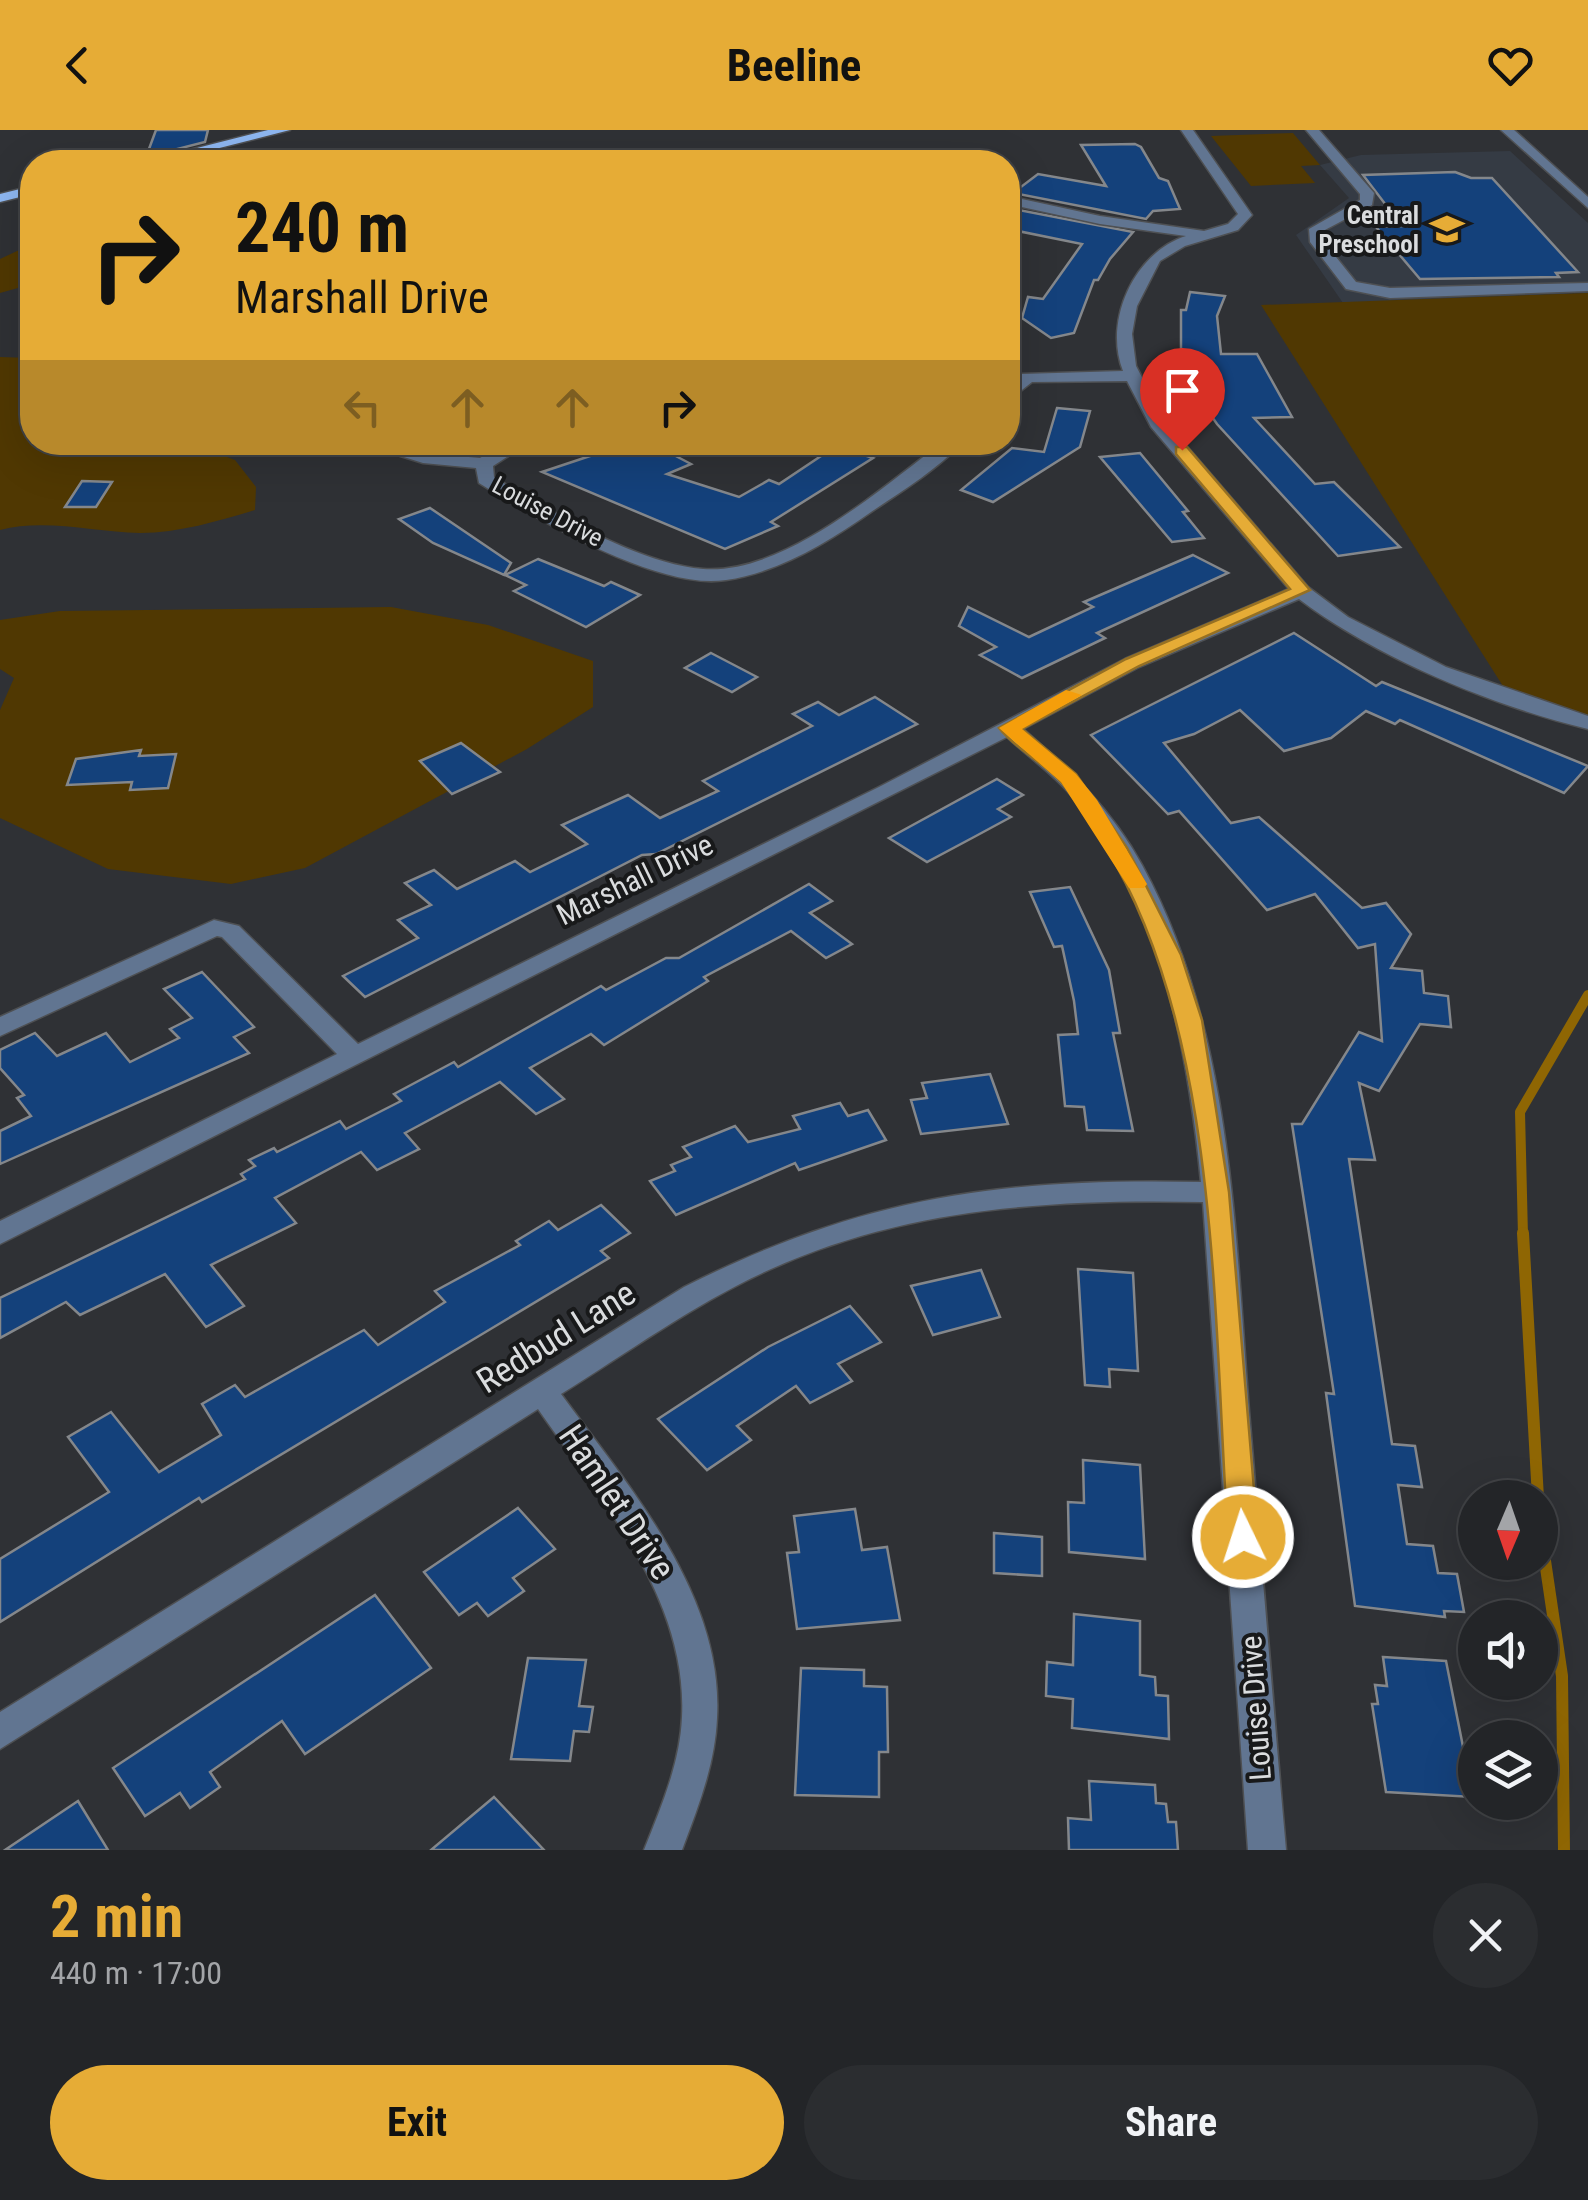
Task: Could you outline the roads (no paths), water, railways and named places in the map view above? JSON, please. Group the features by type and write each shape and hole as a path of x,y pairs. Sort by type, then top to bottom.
{"main road":[{"path":"192,150 245,135 284,130"}],"street":[{"path":"1187,130 1245,215 1233,227 1172,246 1147,266 1129,306 1124,334 1131,376 1158,422 1301,590 1340,621 1395,651 1588,723"},
{"path":"1312,130 1367,193 1366,202 1356,210 1316,230 1317,242 1351,286 1390,292 1588,287"},
{"path":"1507,130 1588,204"},
{"path":"1020,202 1204,235"},
{"path":"1150,228 1172,246"},
{"path":"1020,376 1131,376"},
{"path":"1020,385 1028,378"},
{"name":"Louise Drive","path":"411,455 484,464 485,480 558,522 693,575 723,576 786,554 935,455"},
{"path":"484,464 495,455"},
{"name":"Marshall Drive","path":"0,1233 1009,728 1132,662 1301,590"},
{"name":"Louise Drive","path":"1009,728 1052,761 1090,805 1149,908 1191,1020 1217,1192 1267,1850"},
{"path":"0,1027 214,928 230,931 354,1056"},
{"name":"Redbud Lane","path":"0,1732 733,1273 805,1240 866,1220 1026,1191 1217,1192"},
{"name":"Hamlet Drive","path":"542,1390 667,1572 685,1613 696,1658 698,1728 683,1801 663,1850"}],"waterway":[{"path":"1523,1236 1520,1112 1588,995"},
{"path":"1523,1233 1537,1480"},
{"path":"1548,1580 1562,1676 1564,1850"}],"place":[{"name":"Central Preschool","path":"1447,229"}]}
